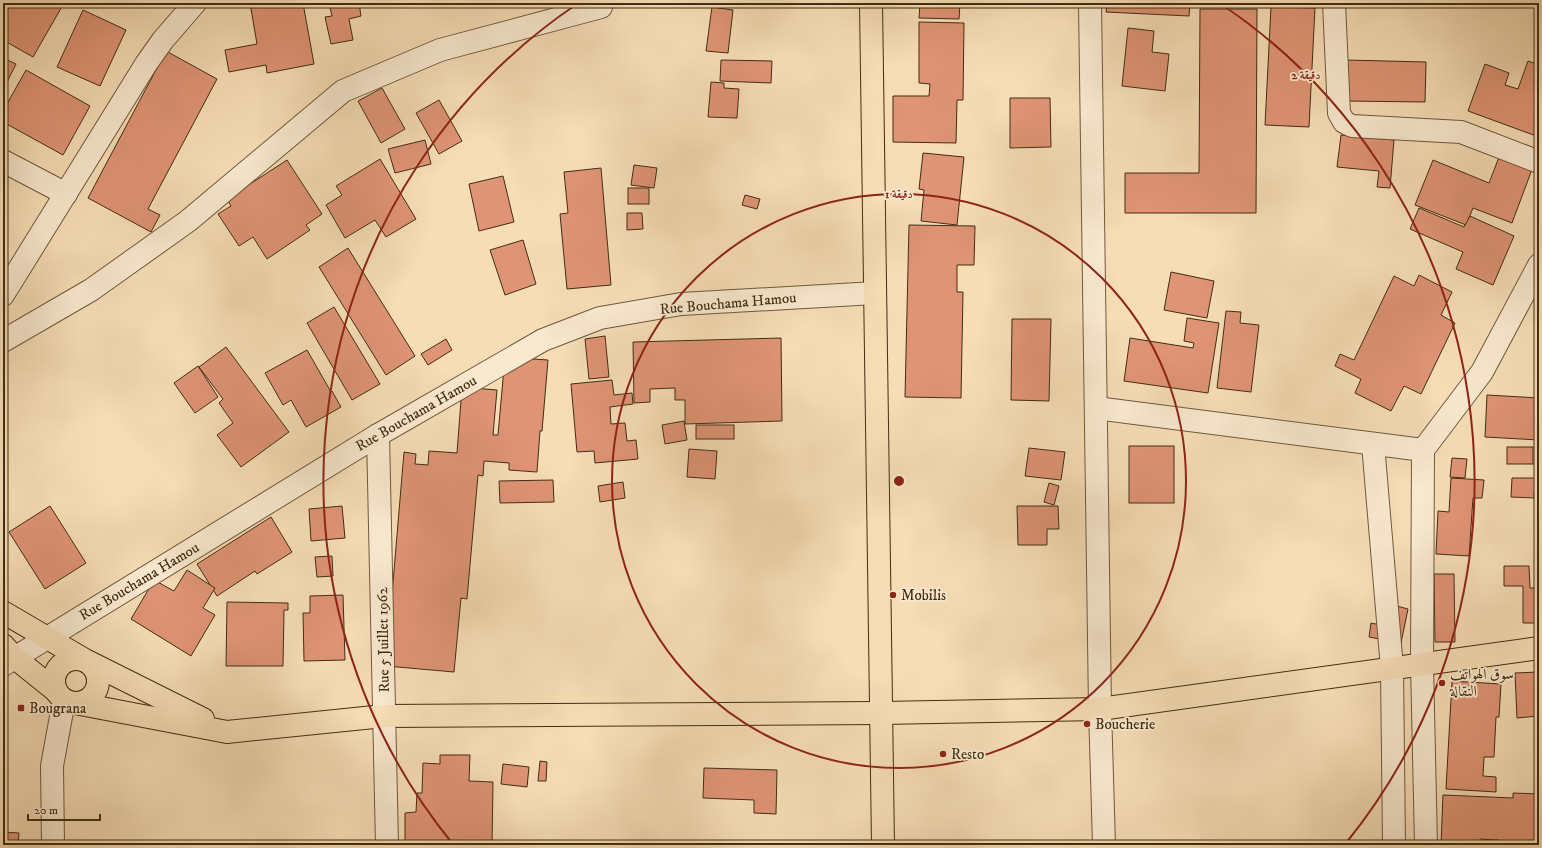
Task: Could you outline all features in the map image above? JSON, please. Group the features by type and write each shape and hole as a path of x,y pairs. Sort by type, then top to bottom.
{"main road":[{"path":"871,3 883,845"},
{"path":"3,612 85,660 227,732"},
{"path":"7,656 65,698 227,732 384,716 881,713 1100,709 1539,648"},
{"path":"71,659 85,660 97,670 98,686 95,693 88,700 65,698 53,679 57,669 61,664 71,659"}],"street":[{"path":"3,295 146,64 163,40 195,3"},
{"path":"3,341 90,290 188,221 343,91 440,50 601,7 600,3"},
{"path":"1090,3 1100,709 1104,845"},
{"path":"1334,3 1339,113 1344,122 1352,126 1461,132 1539,162"},
{"path":"3,161 66,194"},
{"path":"1426,845 1422,664 1423,450 1482,372 1539,265"},
{"name":"Rue Bouchama Hamou","path":"7,656 47,638 378,435 543,340 600,318 681,304 875,293"},
{"path":"1096,408 1423,450"},
{"name":"Rue 5 Juillet 1962","path":"378,435 387,845"},
{"path":"1373,444 1392,668 1394,845"},
{"path":"53,845 52,766 65,698"}],"building":[{"path":"10,3 64,3 33,57 3,40 3,16"},
{"path":"250,3 303,3 314,64 267,73 266,65 229,72 225,50 257,44"},
{"path":"329,3 359,3 361,16 349,19 353,40 331,44 325,17 332,16"},
{"path":"920,3 960,3 959,19 919,18"},
{"path":"1107,3 1190,3 1189,16 1106,12"},
{"path":"712,7 733,10 728,53 706,51"},
{"path":"1271,7 1315,8 1309,127 1265,125"},
{"path":"1200,9 1257,9 1256,213 1125,213 1125,173 1199,173"},
{"path":"83,10 126,30 100,86 57,67"},
{"path":"919,22 964,23 963,100 957,100 956,143 893,142 893,96 929,96 930,84 919,83"},
{"path":"1128,28 1154,31 1152,52 1169,54 1165,91 1122,86"},
{"path":"166,51 217,79 148,209 160,215 151,232 88,198"},
{"path":"3,58 16,64 3,90"},
{"path":"721,60 772,61 771,83 720,81"},
{"path":"1346,60 1426,62 1425,102 1345,101"},
{"path":"1528,61 1539,65 1539,137 1468,111 1485,64 1509,73 1505,85 1518,89"},
{"path":"26,70 90,106 63,155 3,122 3,111"},
{"path":"711,82 724,83 724,88 739,89 737,118 708,117"},
{"path":"382,88 405,129 381,143 358,101"},
{"path":"1010,98 1050,98 1051,147 1010,148"},
{"path":"439,100 462,141 439,154 416,113"},
{"path":"1341,135 1394,140 1390,188 1377,187 1379,171 1337,167"},
{"path":"425,140 431,164 395,173 388,149"},
{"path":"1501,152 1534,164 1512,223 1473,208 1466,225 1415,205 1433,160 1489,183"},
{"path":"923,153 964,157 957,225 921,221 924,190 919,189"},
{"path":"380,159 416,219 386,237 375,220 345,238 326,205 342,195 336,186"},
{"path":"287,160 322,214 306,225 310,230 267,259 253,237 239,246 218,214 231,206 227,199"},
{"path":"634,165 657,168 654,188 631,185"},
{"path":"601,168 611,285 567,289 560,214 568,213 564,172"},
{"path":"503,176 514,222 479,231 469,184"},
{"path":"628,188 649,188 649,204 628,204"},
{"path":"745,195 760,199 757,209 742,205"},
{"path":"1419,208 1464,227 1470,216 1514,236 1493,285 1456,269 1463,252 1410,229"},
{"path":"627,213 642,213 643,229 627,230"},
{"path":"909,225 975,226 974,265 957,265 957,292 963,292 961,398 905,397"},
{"path":"523,240 536,284 505,295 490,250"},
{"path":"348,248 415,356 386,375 319,267"},
{"path":"1171,272 1214,281 1207,318 1164,310"},
{"path":"1419,275 1452,292 1441,315 1455,323 1421,394 1404,386 1391,411 1355,393 1361,379 1335,366 1340,354 1354,360 1394,276 1414,286"},
{"path":"334,307 380,384 352,400 307,323"},
{"path":"1226,311 1241,312 1240,323 1259,325 1251,392 1217,388"},
{"path":"1187,318 1219,323 1208,393 1124,381 1130,338 1193,348 1194,343 1184,341"},
{"path":"1012,319 1051,319 1049,401 1011,400"},
{"path":"605,336 609,377 589,379 585,339"},
{"path":"781,338 782,421 685,424 685,400 675,400 675,388 650,389 650,402 634,403 633,342"},
{"path":"446,339 452,350 428,365 421,354"},
{"path":"226,347 289,432 241,467 217,435 233,423 219,403 223,399 199,367"},
{"path":"307,350 341,407 306,427 291,400 283,405 265,373"},
{"path":"505,357 548,360 537,472 509,470 509,463 484,461 483,476 478,475 467,599 461,598 454,672 386,666 404,452 416,454 415,464 428,465 429,451 457,453 462,387 497,390 493,435 498,435"},
{"path":"198,366 218,397 195,413 174,383"},
{"path":"612,380 614,395 632,393 633,404 610,407 611,424 625,423 627,441 636,440 638,459 595,463 594,451 577,452 571,384"},
{"path":"1487,395 1539,398 1539,440 1485,437"},
{"path":"684,421 687,440 665,444 662,425"},
{"path":"696,425 734,425 734,439 696,439"},
{"path":"1129,446 1174,446 1174,503 1129,503"},
{"path":"1507,447 1533,447 1533,464 1507,464"},
{"path":"1029,448 1065,452 1061,480 1025,476"},
{"path":"689,449 717,451 715,479 687,477"},
{"path":"1452,458 1467,459 1465,478 1450,477"},
{"path":"1451,478 1484,480 1482,498 1473,498 1469,556 1436,554 1438,511 1449,512"},
{"path":"1512,478 1535,478 1535,498 1511,497"},
{"path":"553,480 554,502 500,503 499,481"},
{"path":"623,482 625,498 600,502 598,486"},
{"path":"1049,483 1059,486 1054,505 1044,502"},
{"path":"1534,493 1539,493 1539,558 1538,558"},
{"path":"50,506 86,563 45,589 9,532"},
{"path":"342,506 345,538 311,541 309,509"},
{"path":"1017,506 1058,506 1059,529 1047,529 1047,545 1018,545"},
{"path":"271,517 292,552 257,574 255,571 217,596 197,564"},
{"path":"332,556 333,576 317,577 315,557"},
{"path":"1504,566 1529,566 1530,588 1539,588 1539,623 1523,623 1523,586 1504,586"},
{"path":"187,570 215,588 203,608 215,615 191,656 131,619 154,580 174,591"},
{"path":"1434,574 1454,574 1455,642 1435,642"},
{"path":"343,595 345,660 304,661 303,613 310,613 310,596"},
{"path":"227,602 288,603 288,610 284,610 283,666 226,666"},
{"path":"1393,605 1408,609 1401,643 1369,637 1371,623 1385,626"},
{"path":"1539,672 1539,716 1517,718 1515,673"},
{"path":"1452,681 1501,684 1499,717 1496,717 1494,757 1484,757 1483,776 1496,777 1496,792 1446,789"},
{"path":"440,755 470,755 469,781 493,782 492,845 405,845 405,813 416,812 417,793 422,793 423,763 440,764"},
{"path":"540,761 547,762 546,781 538,781"},
{"path":"503,764 529,767 527,787 501,784"},
{"path":"704,768 777,770 776,814 754,813 754,800 703,798"},
{"path":"1513,793 1539,794 1539,845 1497,845 1498,840 1480,839 1480,845 1441,845 1443,795 1513,798"},
{"path":"3,832 19,833 18,845 3,845"}],"place":[{"name":"Mobilis","path":"893,595"},
{"name":"سوق الهواتف النقالة","path":"1442,683"},
{"name":"Bougrana","path":"21,708"},
{"name":"Boucherie","path":"1087,724"},
{"name":"Resto","path":"943,754"}]}
